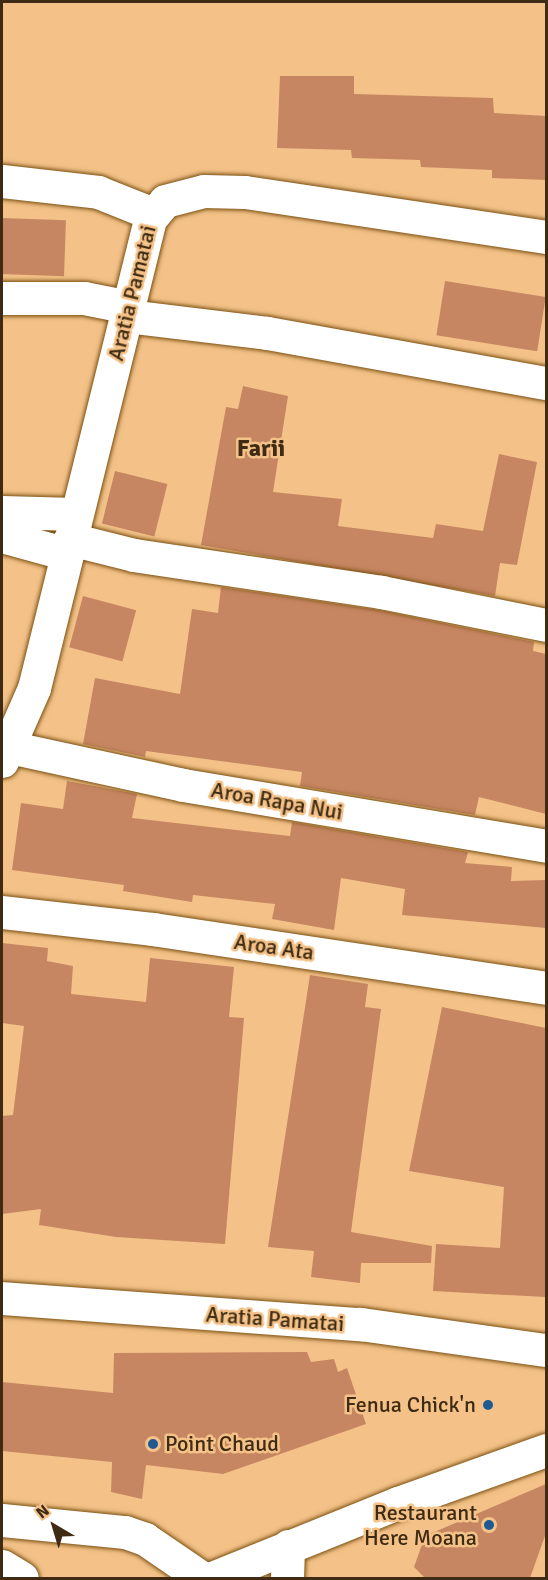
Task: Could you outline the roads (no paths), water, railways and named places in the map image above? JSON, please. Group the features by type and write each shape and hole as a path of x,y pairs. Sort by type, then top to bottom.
{"street":[{"path":"2,181 98,192 153,214"},
{"name":"Aratia Pamatai","path":"5,754 34,688 153,214 165,201 177,195 245,192 546,237"},
{"path":"2,298 84,298 128,311 546,383"},
{"path":"2,512 134,555 381,592 546,625"},
{"path":"2,536 71,536"},
{"name":"Aroa Rapa Nui","path":"5,754 546,846"},
{"name":"Aroa Ata","path":"2,912 153,929 546,988"},
{"name":"Aratia Pamatai","path":"2,1298 360,1324 546,1350"},
{"path":"212,1578 288,1546 546,1450"},
{"path":"2,1520 125,1532 145,1539 202,1578"},
{"path":"287,1578 288,1546"},
{"path":"2,1566 22,1578"}],"place":[{"name":"Fenua Chick'n","path":"488,1405"},
{"name":"Point Chaud","path":"153,1444"},
{"name":"Restaurant Here Moana","path":"489,1525"}],"district":[{"name":"Farii","path":"261,449"}]}
